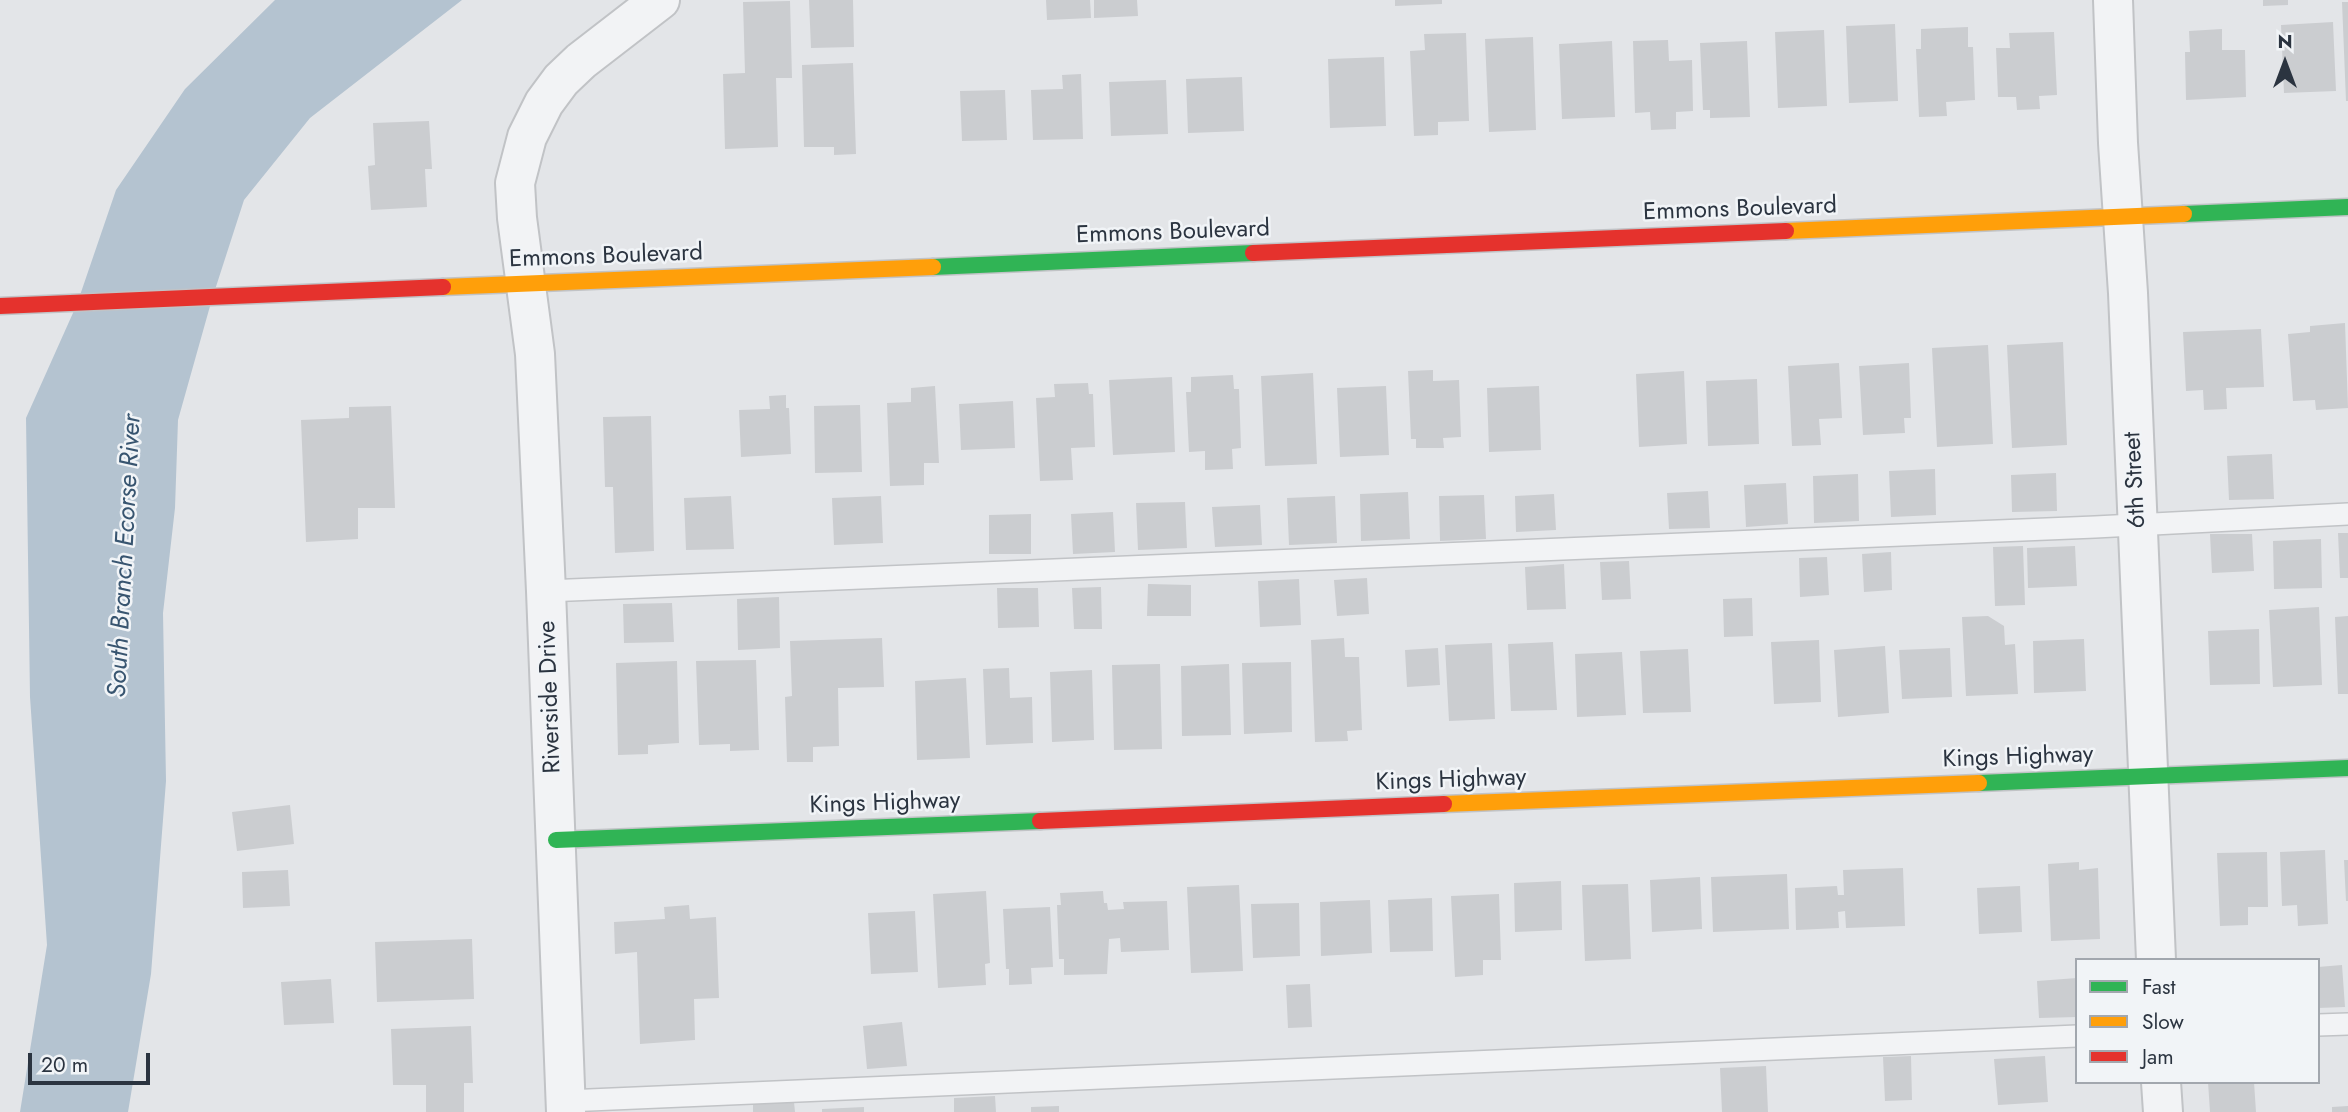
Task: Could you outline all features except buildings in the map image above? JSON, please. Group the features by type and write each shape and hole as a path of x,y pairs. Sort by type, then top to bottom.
{"street":[{"name":"Riverside Drive","path":"566,1107 535,354 515,183 527,137 544,103 561,80 581,61 660,0"},
{"name":"6th Street","path":"2113,0 2156,958"},
{"name":"Emmons Boulevard","path":"0,306 2348,207"},
{"name":"Kings Highway","path":"556,840 2348,768"},
{"path":"2161,1084 2163,1112"}],"lane":[{"path":"546,591 2348,514"},
{"path":"2320,1025 2348,1024"},
{"path":"566,1107 2075,1036"}],"water":[{"name":"South Branch Ecorse River","path":"275,0 462,0 310,118 244,200 212,299 178,420 175,508 163,613 166,781 151,974 128,1112 20,1112 47,945 30,697 26,418 77,304 116,190 185,89"}],"traffic: fast":[{"path":"2184,214 2348,207"},
{"path":"933,267 1253,253"},
{"path":"1979,783 2348,768"},
{"path":"556,840 1040,821"}],"traffic: slow":[{"path":"1786,231 2184,214"},
{"path":"443,287 933,267"},
{"path":"1444,804 1979,783"}],"traffic: jam":[{"path":"1253,253 1786,231"},
{"path":"0,306 443,287"},
{"path":"1040,821 1444,804"}]}
